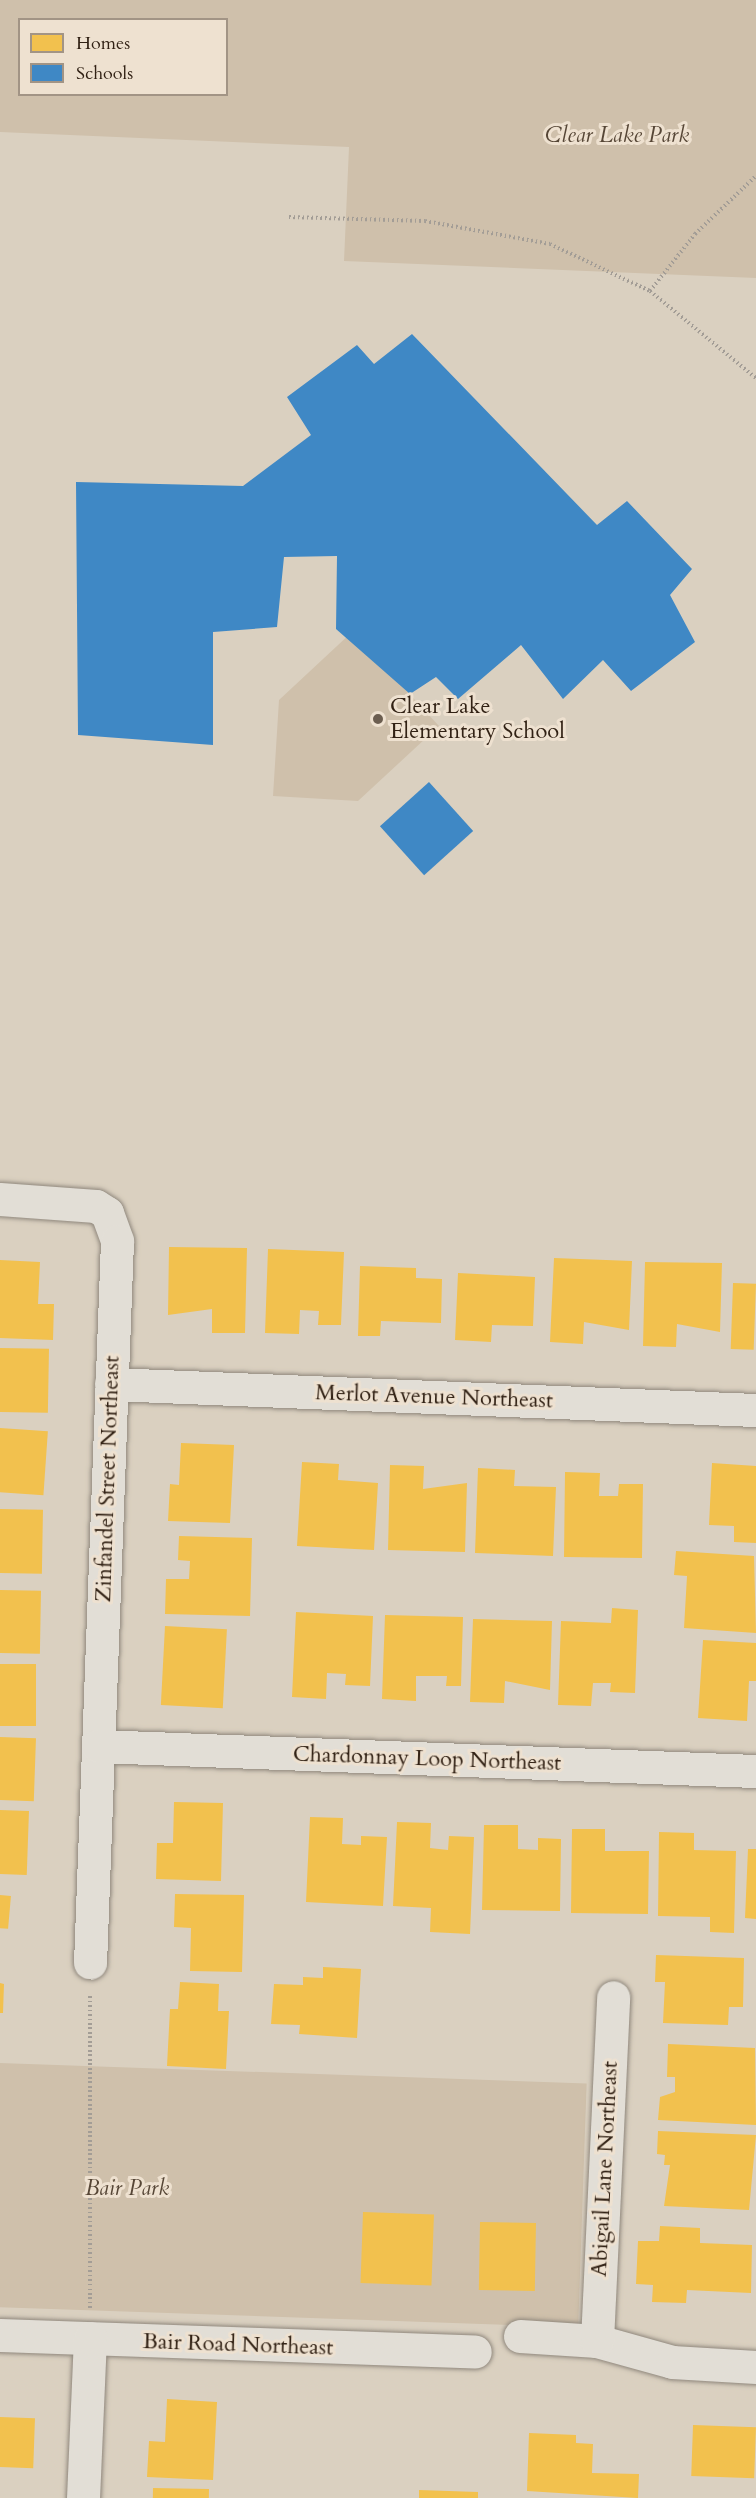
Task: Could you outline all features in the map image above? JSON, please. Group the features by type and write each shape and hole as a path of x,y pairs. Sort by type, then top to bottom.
{"street":[{"name":"Zinfandel Street Northeast","path":"0,1198 70,1202 107,1213 117,1241 90,1962"},
{"name":"Merlot Avenue Northeast","path":"111,1384 756,1410"},
{"name":"Chardonnay Loop Northeast","path":"98,1746 756,1772"},
{"name":"Abigail Lane Northeast","path":"597,2341 613,1997"},
{"name":"Bair Road Northeast","path":"0,2335 475,2352"},
{"path":"520,2336 597,2341 672,2362 756,2367"},
{"path":"83,2498 90,2338"}],"path":[{"path":"650,291 695,234 756,176"},
{"path":"290,217 425,220 520,235 593,262 650,291 756,378"},
{"path":"90,1962 90,2338"}],"green space":[{"name":"Clear Lake Park","path":"0,0 756,0 756,278 344,261 349,147 0,132"},
{"path":"352,632 439,726 358,801 273,796 279,700"},
{"name":"Bair Park","path":"0,2063 587,2083 578,2327 0,2307"}],"building: Homes":[{"path":"169,1247 247,1248 245,1333 212,1333 212,1309 168,1315"},
{"path":"268,1249 344,1252 341,1325 318,1325 319,1311 300,1310 299,1334 265,1333"},
{"path":"554,1258 632,1261 629,1330 584,1322 583,1344 550,1342"},
{"path":"0,1260 40,1262 38,1304 54,1304 53,1340 0,1338"},
{"path":"645,1262 722,1263 720,1332 677,1324 676,1347 643,1346"},
{"path":"360,1266 416,1268 416,1278 442,1279 441,1323 381,1321 380,1336 358,1336"},
{"path":"458,1273 535,1277 533,1326 492,1325 491,1342 455,1340"},
{"path":"733,1283 756,1284 754,1350 731,1349"},
{"path":"0,1348 49,1349 48,1413 0,1412"},
{"path":"0,1428 48,1431 43,1495 0,1492"},
{"path":"181,1443 234,1445 230,1523 168,1521 170,1484 179,1485"},
{"path":"302,1462 339,1464 338,1480 378,1483 374,1550 297,1546"},
{"path":"712,1463 756,1466 756,1543 734,1542 734,1526 709,1525"},
{"path":"390,1465 424,1466 423,1489 467,1483 465,1552 388,1550"},
{"path":"478,1468 515,1470 514,1486 556,1487 553,1556 475,1553"},
{"path":"565,1472 600,1473 599,1496 618,1496 619,1484 643,1484 642,1558 564,1557"},
{"path":"0,1509 43,1510 42,1574 0,1573"},
{"path":"179,1536 252,1538 250,1616 165,1614 166,1579 189,1579 190,1561 178,1560"},
{"path":"676,1551 754,1556 756,1633 684,1628 687,1576 674,1575"},
{"path":"0,1590 41,1591 40,1654 0,1653"},
{"path":"612,1608 638,1610 635,1693 610,1692 611,1683 593,1683 591,1706 558,1705 561,1621 611,1623"},
{"path":"296,1612 373,1616 370,1686 345,1685 346,1674 327,1673 326,1699 292,1697"},
{"path":"385,1615 463,1617 461,1686 446,1686 447,1676 416,1676 416,1701 382,1699"},
{"path":"473,1619 552,1621 550,1690 505,1681 504,1703 470,1702"},
{"path":"165,1626 227,1629 223,1708 161,1705"},
{"path":"703,1640 756,1643 756,1681 749,1681 747,1721 698,1718"},
{"path":"0,1664 36,1664 36,1726 0,1726"},
{"path":"0,1737 36,1738 34,1801 0,1800"},
{"path":"174,1802 223,1803 221,1881 156,1879 157,1843 173,1843"},
{"path":"0,1810 29,1811 27,1875 0,1874"},
{"path":"310,1817 343,1818 342,1844 361,1845 361,1836 387,1837 383,1906 306,1902"},
{"path":"397,1822 431,1823 430,1848 448,1850 449,1836 474,1837 470,1934 430,1932 431,1908 393,1906"},
{"path":"484,1825 518,1825 518,1849 538,1850 538,1838 561,1839 560,1911 482,1910"},
{"path":"572,1829 605,1829 605,1851 649,1851 648,1914 571,1913"},
{"path":"659,1832 694,1833 694,1850 736,1851 734,1933 710,1932 710,1917 658,1916"},
{"path":"748,1849 756,1849 756,1919 745,1918"},
{"path":"175,1894 244,1895 242,1972 190,1971 191,1928 174,1927"},
{"path":"0,1895 11,1896 8,1929 0,1928"},
{"path":"656,1955 744,1958 743,2007 729,2007 728,2025 663,2023 665,1982 655,1982"},
{"path":"323,1967 361,1969 357,2038 299,2034 300,2025 271,2024 274,1984 303,1985 303,1977 323,1978"},
{"path":"180,1982 219,1984 218,2011 229,2011 226,2069 167,2066 170,2009 178,2009"},
{"path":"0,1983 4,1984 3,2013 0,2013"},
{"path":"668,2044 755,2048 756,2125 658,2120 660,2097 675,2092 675,2077 667,2077"},
{"path":"658,2131 756,2135 749,2210 664,2206 670,2165 664,2165 665,2155 657,2154"},
{"path":"363,2212 434,2214 431,2285 361,2283"},
{"path":"480,2222 536,2223 535,2291 479,2290"},
{"path":"660,2226 700,2228 700,2243 752,2245 751,2293 687,2290 686,2303 652,2302 653,2285 636,2284 638,2241 659,2241"},
{"path":"167,2399 217,2402 213,2480 147,2477 149,2441 165,2442"},
{"path":"0,2417 35,2418 33,2468 0,2467"},
{"path":"693,2425 756,2427 754,2478 691,2476"},
{"path":"529,2433 576,2435 576,2443 593,2444 592,2473 639,2474 638,2498 527,2491"},
{"path":"153,2488 209,2489 209,2498 153,2498"},
{"path":"419,2490 478,2492 478,2498 419,2498"}],"building: Schools":[{"path":"412,334 597,525 627,501 692,569 670,595 695,642 631,691 603,660 563,699 521,645 458,699 436,677 410,694 336,629 337,556 284,557 277,627 213,632 213,745 78,735 76,482 243,486 311,435 287,397 357,345 374,364"},
{"path":"429,782 473,831 424,875 380,826"}],"place":[{"name":"Clear Lake Elementary School","path":"378,719"}]}
